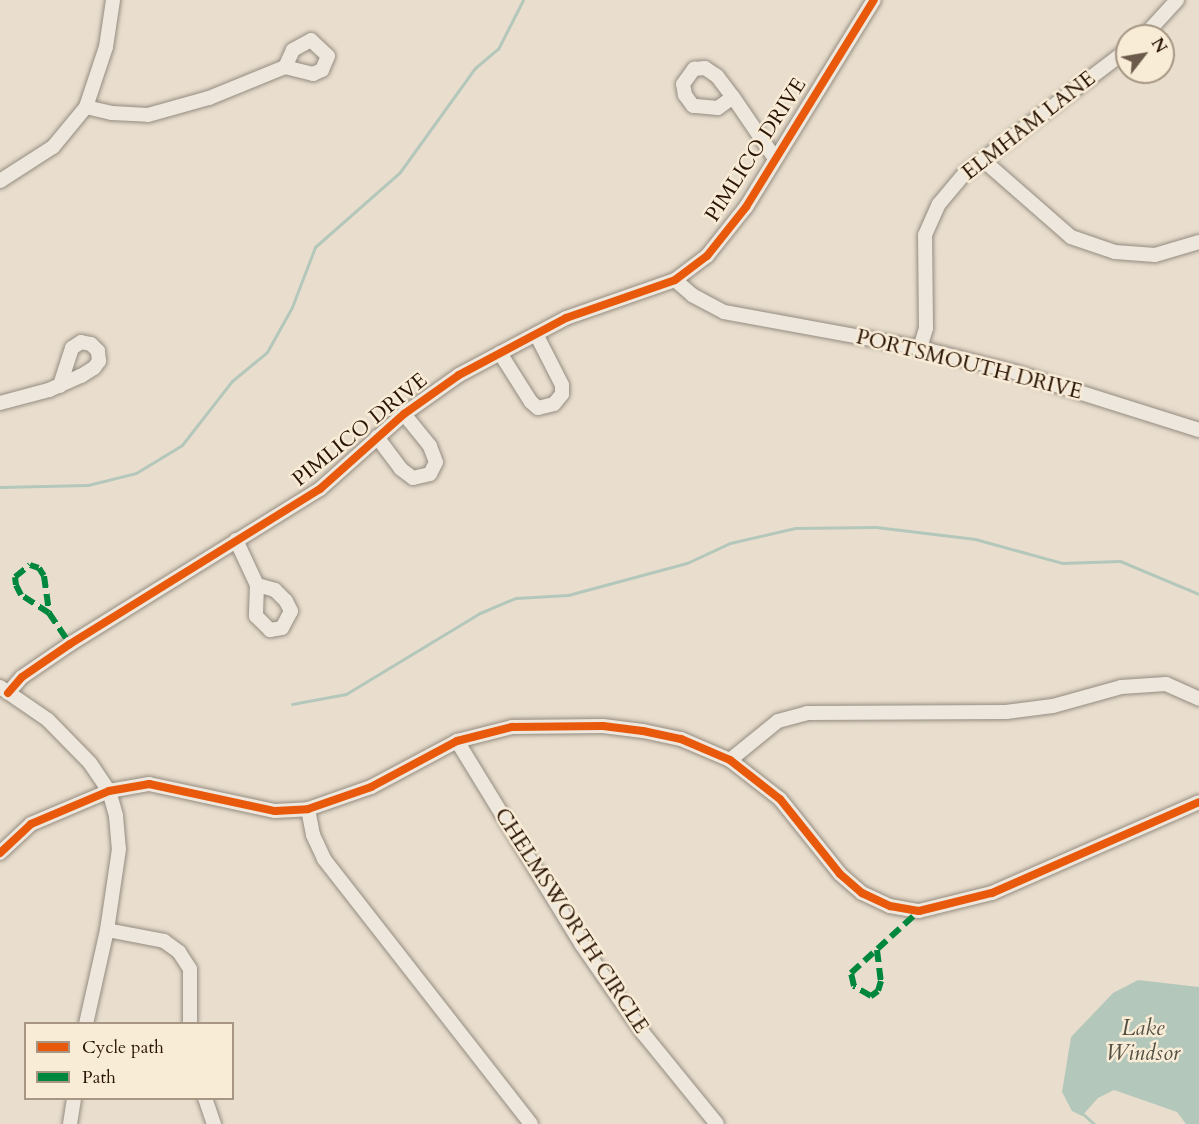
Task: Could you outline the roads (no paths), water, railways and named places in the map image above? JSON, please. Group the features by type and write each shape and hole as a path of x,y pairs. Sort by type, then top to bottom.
{"street":[{"path":"0,181 53,147 86,107 106,47 113,0"},
{"name":"PIMLICO DRIVE","path":"4,690 70,644 320,489 404,414 459,375 566,318 675,280 707,256 746,207 774,157 874,0"},
{"path":"1155,24 1177,0"},
{"name":"ELMHAM LANE","path":"920,348 926,328 922,262 929,220 951,189 983,160 1115,59"},
{"path":"86,107 148,115 209,98 285,68"},
{"path":"733,97 774,157"},
{"path":"983,160 1071,237 1114,252 1155,255 1199,242"},
{"name":"PORTSMOUTH DRIVE","path":"675,280 692,295 724,312 920,348 1016,372 1199,430"},
{"path":"500,353 531,402 538,408 554,404 562,394 562,385 536,334"},
{"path":"0,403 60,386"},
{"path":"376,437 401,469 413,478 430,474 436,462 430,446 404,414"},
{"path":"236,540 257,585"},
{"path":"730,760 778,721 807,713 1006,712 1053,706 1121,687 1166,684 1199,699"},
{"path":"4,690 48,720 90,763 109,791 119,849 107,930 86,1022"},
{"path":"0,853 32,824 109,791 149,784 275,811 308,809 371,787 457,741 512,727 603,726 681,739 730,760 780,799 840,874 862,893 890,906 920,911 992,893 1199,802"},
{"name":"CHELMSWORTH CIRCLE","path":"457,741 582,945 643,1033 717,1124"},
{"path":"308,809 313,835 324,860 531,1124"},
{"path":"107,930 164,941 179,952 190,969 190,1022"},
{"path":"70,1124 74,1100"},
{"path":"205,1100 208,1122"}],"water":[{"name":"Lake Windsor","path":"1138,980 1199,987 1199,1124 1186,1124 1177,1112 1114,1090 1098,1098 1082,1116 1072,1111 1062,1092 1071,1037 1113,993"}],"waterway":[{"path":"0,487 88,485 136,473 182,445 232,381 267,352 292,307 315,247 400,172 475,68 498,49 523,0"},
{"path":"292,704 346,694 480,613 516,598 568,595 687,563 730,543 795,528 876,527 975,539 1062,563 1120,561 1199,594"},
{"path":"1083,1114 1094,1124"}]}
